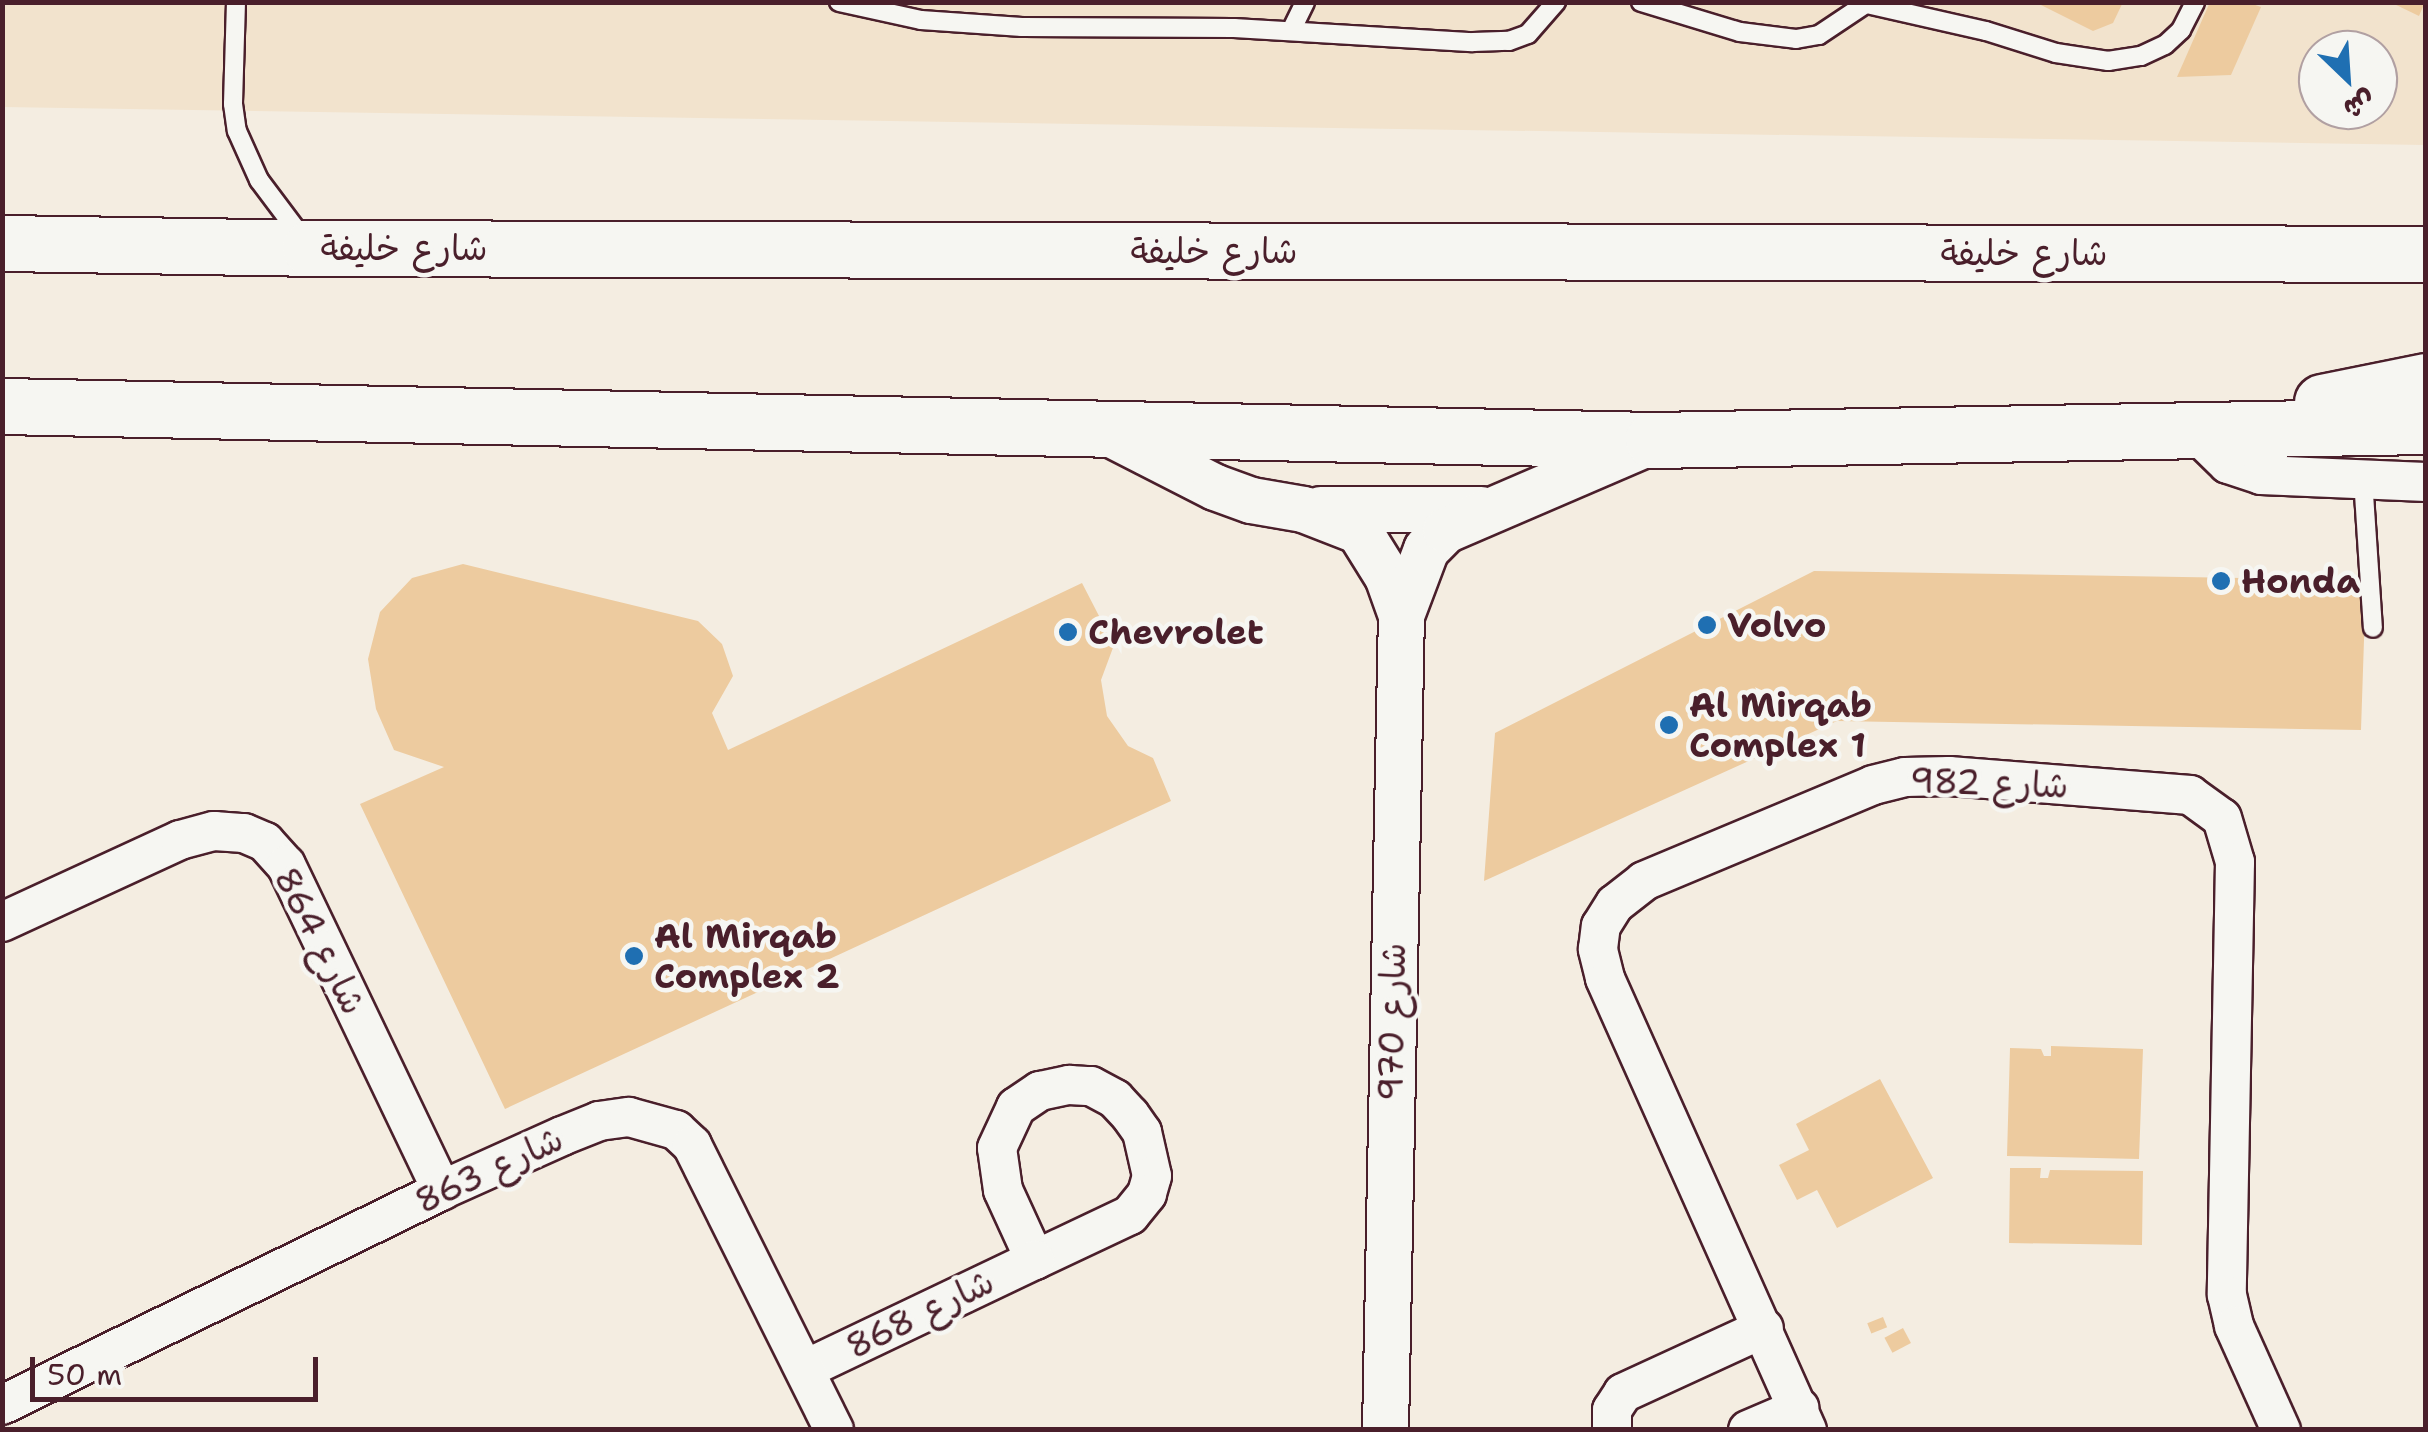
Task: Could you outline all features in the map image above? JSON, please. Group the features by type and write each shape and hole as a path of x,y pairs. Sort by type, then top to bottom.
{"main road":[{"name":"شارع خليفة","path":"2,243 310,248 2426,254"},
{"path":"2192,429 2426,381"},
{"path":"2,406 1105,432 1653,440 2426,426"}],"street":[{"path":"2192,429 2211,450 2242,470 2261,475 2426,482"},
{"name":"شارع 970","path":"1105,432 1215,487 1251,500 1303,509 1359,531 1387,576 1402,616"},
{"name":"شارع 970","path":"1384,1430 1402,616 1426,548 1445,530 1485,509 1551,486 1653,440"},
{"path":"1303,509 1485,509"},
{"name":"شارع 982","path":"1748,1430 1803,1418 1605,978 1598,949 1601,926 1615,904 1644,881 1874,785 1904,778 1949,776 2190,795 2222,818 2235,862 2227,1295 2234,1326 2281,1430"},
{"name":"شارع 864","path":"2,922 180,840 214,831 244,832 265,842 286,865 442,1190"},
{"name":"شارع 868","path":"806,1369 1130,1215 1147,1194 1152,1176 1142,1132 1115,1098 1091,1086 1040,1091 1016,1106 1002,1132 997,1148 1003,1190 1034,1260"},
{"name":"شارع 863","path":"2,1405 442,1190 599,1121 629,1117 676,1130 704,1165 834,1430"},
{"path":"1612,1430 1612,1410 1622,1393 1764,1328"}],"lane":[{"path":"236,2 232,104 237,131 259,180 310,248"},
{"path":"839,2 921,20 1022,27 1291,30 1509,41 1528,34 1556,2"},
{"path":"1291,30 1305,2"},
{"path":"1641,2 1740,32 1796,39 1819,35 1861,4 1986,31 2056,53 2108,61 2141,56 2165,45 2181,30 2195,2"},
{"path":"2363,479 2373,628"}],"shaded area":[{"path":"3,2 2426,3 2425,145 3,107"}],"building":[{"path":"2035,2 2123,2 2113,23 2093,31"},
{"path":"2210,2 2247,2 2261,7 2231,75 2177,77"},
{"path":"2390,2 2425,2 2419,16"},
{"name":"Al Mirqab Complex 2","path":"463,564 698,621 722,644 733,676 712,713 728,750 1082,583 1114,645 1101,680 1107,716 1128,746 1153,758 1171,801 505,1109 360,804 444,767 394,750 376,709 368,659 380,612 412,578"},
{"name":"Al Mirqab Complex 1","path":"1814,571 2366,580 2361,730 1837,721 1484,881 1495,733"},
{"path":"2051,1046 2143,1049 2139,1159 2007,1156 2010,1048 2041,1049 2044,1056 2051,1056"},
{"path":"1880,1079 1933,1178 1837,1228 1817,1190 1797,1200 1779,1165 1809,1150 1796,1124"},
{"path":"2010,1168 2041,1168 2040,1178 2048,1178 2050,1170 2143,1171 2142,1245 2009,1243"},
{"path":"1883,1317 1887,1327 1871,1334 1867,1323"},
{"path":"1903,1328 1911,1343 1892,1353 1884,1338"}],"place":[{"name":"Honda","path":"2221,581"},
{"name":"Volvo","path":"1707,625"},
{"name":"Chevrolet","path":"1068,632"},
{"name":"Al Mirqab Complex 1","path":"1669,725"},
{"name":"Al Mirqab Complex 2","path":"634,956"}]}
